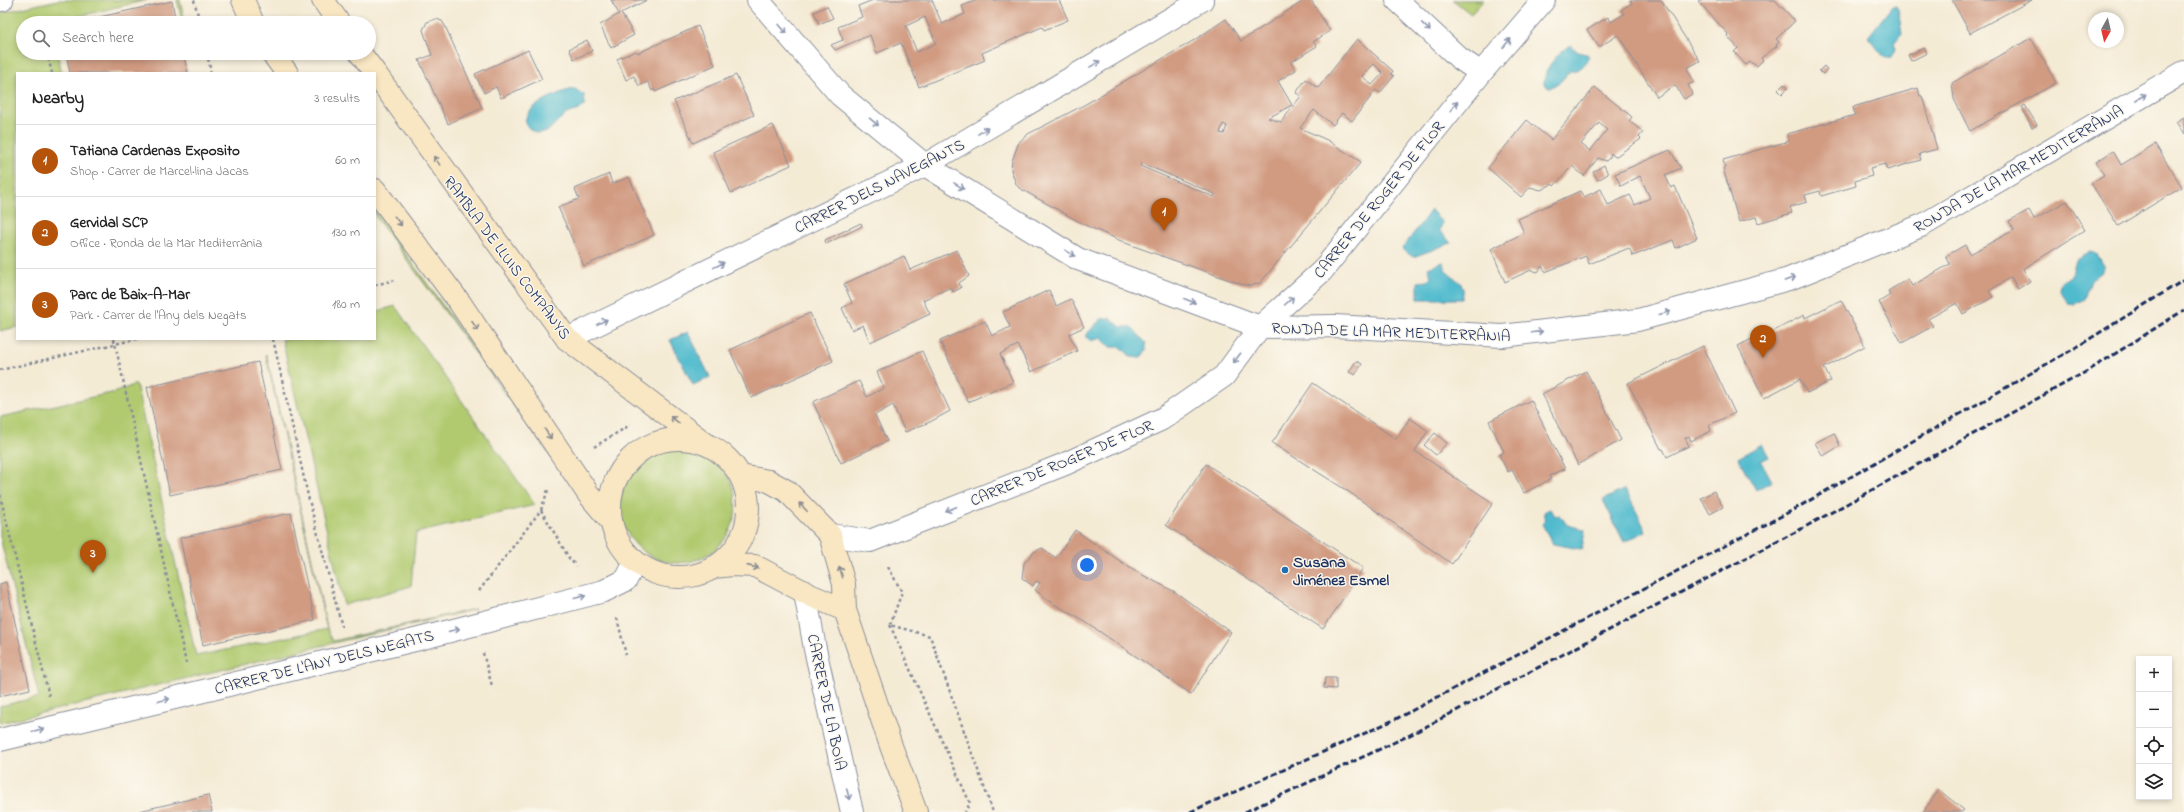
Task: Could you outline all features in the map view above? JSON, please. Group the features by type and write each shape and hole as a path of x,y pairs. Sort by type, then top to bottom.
{"street":[{"path":"243,0 250,16"},
{"path":"323,0 334,16"},
{"path":"758,0 840,95 925,165 1078,258 1260,327"},
{"name":"CARRER DELS NAVEGANTS","path":"567,339 925,165 1202,0"},
{"path":"1398,0 1458,58 1481,72"},
{"name":"CARRER DE ROGER DE FLOR","path":"830,535 870,541 1065,464 1162,419 1224,376 1260,327 1322,271 1481,72 1544,0"},
{"path":"277,60 286,72"},
{"name":"RAMBLA DE LLUIS COMPANYS","path":"365,60 374,72"},
{"name":"RONDA DE LA MAR MEDITERRÀNIA","path":"1260,327 1335,326 1502,336 1638,320 1790,279 1923,224 2184,72"},
{"name":"RAMBLA DE LLUIS COMPANYS","path":"376,74 567,339 706,444"},
{"path":"376,191 460,303 571,470 610,520"},
{"path":"685,439 706,444 719,452 732,463 740,476 748,501 746,527 734,550 714,567 699,574 682,577 666,576 650,571 635,562 620,545 615,536 610,520 610,499 616,478 628,461 644,448 664,440 685,439"},
{"path":"740,476 769,481 787,491 830,535 844,584 845,610 891,746 916,812"},
{"name":"CARRER DE L'ANY DELS NEGATS","path":"0,740 419,639 604,591 626,580 635,562"},
{"path":"714,567 732,565 755,566 805,592 845,610"},
{"name":"CARRER DE LA BOIA","path":"805,592 815,649 852,812"}],"path":[{"path":"194,0 198,16"},
{"path":"49,60 52,72"},
{"path":"208,60 211,72"},
{"path":"376,285 394,280"},
{"path":"114,340 188,668"},
{"path":"0,370 133,340"},
{"path":"273,340 308,496 343,631"},
{"path":"477,594 541,510 551,481 571,470"},
{"path":"0,495 50,700"},
{"path":"885,562 902,592 890,625 970,803 965,812"},
{"path":"890,625 930,636 993,812"}],"green space":[{"path":"58,0 147,0 80,16 16,16 16,60 59,60 62,72 16,72 16,327 0,331 0,13"},
{"path":"177,0 180,0 183,16 181,16"},
{"path":"1453,0 1484,0 1471,14"},
{"path":"376,212 555,462 376,217"},
{"path":"395,306 535,505 416,533 411,586 344,605 282,340 376,340 376,312"},
{"path":"136,384 196,656 327,629 333,641 475,609 0,723 0,706 39,697 0,537 0,417 116,392"},
{"path":"678,447 689,448 700,452 719,464 731,483 735,494 735,516 731,527 719,546 700,558 689,562 678,563 667,562 656,558 637,546 625,527 621,516 620,505 621,494 625,483 637,464 656,452 667,448"}],"water":[{"path":"1892,6 1896,6 1898,9 1902,33 1894,43 1896,49 1892,57 1885,58 1868,37"},
{"path":"1570,45 1578,52 1587,54 1589,57 1582,67 1577,70 1570,71 1561,81 1550,88 1544,84 1546,72 1556,57"},
{"path":"575,89 584,95 585,104 579,110 568,113 547,132 536,133 527,126 526,119 529,112 537,105 558,94"},
{"path":"1431,210 1443,223 1439,230 1451,243 1413,257 1402,249"},
{"path":"2090,252 2097,254 2104,266 2101,273 2090,280 2084,299 2075,304 2068,303 2059,289 2061,282 2072,275 2076,260"},
{"path":"1443,262 1448,273 1461,284 1463,289 1462,299 1418,299 1418,282 1428,281 1431,276 1428,268"},
{"path":"1110,318 1121,327 1131,327 1146,343 1146,351 1140,358 1131,357 1121,347 1110,347 1101,338 1091,341 1085,336 1101,319"},
{"path":"688,332 710,377 693,385 670,340"},
{"path":"1762,444 1769,457 1761,461 1772,481 1756,490 1738,458"},
{"path":"1625,489 1646,531 1624,542 1603,500"},
{"path":"1550,509 1554,516 1560,515 1567,525 1584,529 1585,531 1582,548 1580,549 1553,544 1542,524 1546,520 1544,512"}],"building":[{"path":"611,0 647,0 621,13 634,35 611,48 600,25 619,14"},
{"path":"873,0 932,0 942,24 965,14 962,6 977,0 1059,0 1068,20 1044,30 1042,27 982,53 985,60 919,87 901,43 877,53 870,35 835,50 831,45 843,40 838,27 862,17 858,6","holes":["925,17 936,43 917,52 906,26"]},
{"path":"1305,0 1311,0 1330,31 1313,42 1317,46 1291,62 1296,70 1278,81 1292,105 1268,118 1281,122 1301,96 1296,93 1306,79 1318,88 1357,39 1393,71 1391,74 1394,76 1380,93 1376,90 1352,121 1342,113 1333,125 1314,110 1300,128 1327,140 1361,162 1260,283 1250,286 1241,284 1128,244 1085,225 1019,188 1016,184 1011,170 1012,161 1019,142 1028,134 1084,105 1196,39 1226,19 1241,41","holes":["1374,64 1383,73 1372,85 1362,76","1223,124 1227,126 1224,134 1220,133","1141,163 1215,194 1214,197 1140,166"]},
{"path":"1630,0 1661,0 1700,61 1687,68 1694,82 1688,85 1692,94 1684,99 1675,85 1657,97 1618,35 1599,47 1587,30 1608,17 1611,22 1624,14 1621,10 1632,3"},
{"path":"1775,0 1795,21 1776,39 1779,42 1776,45 1777,46 1761,58 1763,60 1757,66 1750,62 1746,65 1734,52 1738,48 1727,36 1728,34 1698,1"},
{"path":"1952,0 2032,0 1970,33"},
{"path":"172,1 175,16 104,16"},
{"path":"827,6 833,18 819,24 814,12"},
{"path":"436,19 442,21 445,26 482,108 448,124 419,60 432,55 423,30 427,22"},
{"path":"698,26 715,65 655,92 654,89 652,91 648,82 639,86 634,76 626,80 617,59 636,51 638,53"},
{"path":"2031,38 2056,83 1970,131 1954,99 1952,83"},
{"path":"587,40 592,51 574,59 569,49"},
{"path":"1924,48 1927,53 1911,61 1908,55"},
{"path":"528,50 542,79 501,98 496,87 484,93 475,74"},
{"path":"67,60 185,60 188,72 70,72"},
{"path":"1824,66 1827,69 1823,74 1819,71"},
{"path":"736,75 754,115 693,143 674,101"},
{"path":"1784,84 1788,88 1782,94 1778,90"},
{"path":"1595,87 1632,117 1629,121 1643,132 1639,137 1641,139 1615,157 1611,153 1610,157 1606,161 1598,158 1584,176 1572,166 1554,186 1552,184 1541,190 1530,187 1521,197 1488,168 1527,120 1551,140","holes":["1599,123 1607,130 1590,151 1581,144"]},
{"path":"1918,88 1920,96 1922,96 1937,149 1919,154 1921,160 1887,170 1885,164 1870,168 1872,176 1855,181 1856,186 1821,196 1820,191 1805,195 1807,202 1790,207 1792,213 1758,223 1756,217 1739,222 1723,168 1725,168 1723,160 1789,141 1787,134 1855,115 1853,107"},
{"path":"2025,105 2037,125 2032,128 2022,107"},
{"path":"2184,117 2184,134 2176,122"},
{"path":"773,125 791,165 731,193 713,152"},
{"path":"2155,144 2182,187 2118,226 2091,183 2104,175 2096,162 2113,151 2121,165"},
{"path":"1670,150 1681,168 1665,175 1671,188 1675,186 1697,238 1676,248 1673,240 1633,256 1629,248 1589,264 1586,256 1545,272 1542,266 1538,272 1531,270 1505,282 1491,249 1524,233 1518,219 1580,191 1584,197 1601,189 1608,205 1630,195 1635,205 1650,198 1640,176 1621,186 1615,174"},
{"path":"1604,165 1608,174 1598,180 1593,172"},
{"path":"609,174 612,184 629,177 654,235 584,266 558,207 579,199 575,189"},
{"path":"2067,201 2085,230 2023,269 2030,281 2018,289 2011,277 1989,291 1993,297 1963,314 1957,303 1928,319 1933,326 1902,343 1879,302 1890,295 1888,291 1908,279 1912,286 1950,264 1946,256 1965,245 1970,254 2014,230 2009,221 2029,210 2034,219"},
{"path":"861,223 862,226 826,244 825,240"},
{"path":"957,250 969,276 959,283 961,288 953,292 951,287 923,300 930,314 870,342 863,325 852,330 842,308 852,303 844,284 904,256 910,270"},
{"path":"1049,290 1056,306 1071,299 1084,327 1069,334 1077,351 1031,372 1018,345 1000,354 1013,382 968,402 940,341 985,321 992,336 1010,327 1003,312"},
{"path":"1841,300 1865,346 1824,368 1831,381 1807,393 1800,379 1764,398 1738,346 1771,329 1772,332 1804,315 1805,318"},
{"path":"810,313 833,361 751,398 730,350"},
{"path":"1703,346 1735,413 1709,425 1711,431 1691,441 1689,436 1685,438 1689,446 1667,457 1663,449 1661,449 1628,383"},
{"path":"922,351 950,411 930,422 905,432 893,405 875,415 887,441 841,463 813,402 859,381 867,397 884,388 877,372"},
{"path":"1356,361 1362,364 1355,375 1349,372"},
{"path":"258,362 282,470 170,495 147,387"},
{"path":"1586,371 1621,440 1578,465 1542,394"},
{"path":"1313,383 1396,439 1410,418 1428,431 1415,451 1493,503 1452,564 1349,492 1272,443"},
{"path":"1531,400 1565,469 1549,476 1551,479 1524,493 1512,470 1508,472 1499,455 1504,452 1489,421"},
{"path":"1435,433 1447,443 1436,455 1424,445"},
{"path":"1834,433 1840,446 1823,456 1815,443"},
{"path":"1206,464 1363,568 1323,629 1166,525"},
{"path":"1714,491 1723,507 1710,514 1701,498"},
{"path":"291,513 315,620 203,645 180,538"},
{"path":"1075,530 1133,570 1175,592 1231,632 1191,694 1087,623 1054,604 1035,590 1040,583 1036,581 1033,586 1022,578 1024,563 1034,552 1042,548 1056,558"},
{"path":"6,582 30,689 0,696 0,584"},
{"path":"1325,678 1336,678 1336,689 1324,688"},
{"path":"1939,790 1964,810 1962,812 1923,812"},
{"path":"208,795 212,812 139,812 139,811"}],"railway":[{"path":"1190,812 1394,720 1793,510 2080,345 2184,280"},
{"path":"1245,812 1410,735 1803,528 2091,369 2184,310"}],"place":[{"name":"Tatiana Cardenas Exposito","path":"1164,231"},
{"name":"Gervidal SCP","path":"1763,358"},
{"name":"Susana Jiménez Esmel","path":"1285,570"},
{"name":"Parc de Baix-A-Mar","path":"93,573"}]}
